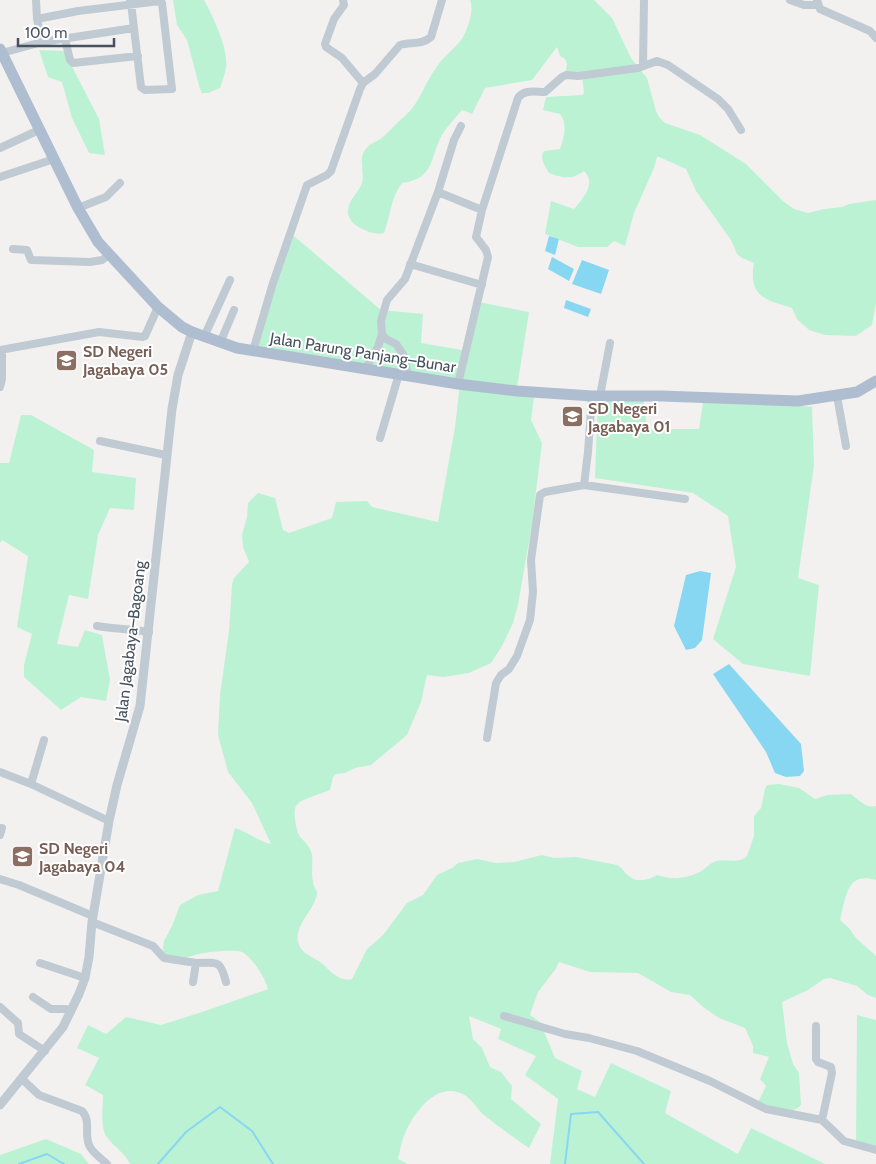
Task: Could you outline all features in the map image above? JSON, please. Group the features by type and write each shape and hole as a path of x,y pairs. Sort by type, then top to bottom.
{"main road":[{"name":"Jalan Parung Panjang–Bunar","path":"1,51 78,208 109,255 158,307 192,332 204,337 253,351 458,384 525,392 596,396 662,396 792,401 857,392 875,383"}],"street":[{"path":"36,0 37,19 42,42"},
{"path":"37,19 131,2 156,0 162,3 172,89 143,89 131,2"},
{"path":"342,0 344,5 334,18 327,37 326,47 342,58 363,83"},
{"path":"253,351 273,283 294,228 304,191 307,186 328,175 331,171 363,83 375,74 400,45 426,41 431,37 442,0"},
{"path":"643,66 644,0"},
{"path":"790,0 804,5 817,2 820,9 870,31 876,38"},
{"path":"1,51 42,42 134,28"},
{"path":"65,39 70,60 73,62 138,56"},
{"path":"458,384 488,257 486,250 476,237 482,210 521,93 545,92 566,75 578,76 638,68 652,62 662,63 695,82 728,109 741,130"},
{"path":"365,369 378,347 382,334 381,321 387,300 405,279 438,192 454,140 461,126"},
{"path":"0,148 39,130"},
{"path":"0,177 54,159"},
{"path":"78,208 106,197 120,183"},
{"path":"438,192 482,210"},
{"path":"13,248 27,250 31,260 90,262 102,260 109,255"},
{"path":"410,264 482,285"},
{"path":"204,337 230,280"},
{"path":"0,387 2,379 1,350 99,332 143,337 158,307"},
{"path":"220,343 234,310"},
{"name":"Jalan Jagabaya–Bagoang","path":"0,1106 62,1027 85,978 90,957 93,919 116,785 137,719 149,632 166,455 178,375 192,332"},
{"path":"380,438 403,375 403,354 396,344 386,339 382,334"},
{"path":"584,485 596,396 610,343"},
{"path":"837,396 846,446"},
{"path":"100,441 166,455"},
{"path":"487,738 496,683 501,675 509,669 517,656 530,620 533,592 531,560 540,495 545,492 584,485 685,499"},
{"path":"97,626 149,632"},
{"path":"31,784 44,740"},
{"path":"0,772 31,784 109,821"},
{"path":"0,879 19,885 153,946 164,958 218,964 222,967 226,982"},
{"path":"40,963 85,978"},
{"path":"193,982 196,963"},
{"path":"33,996 51,1009 71,1011"},
{"path":"0,1007 18,1023 19,1034 45,1051"},
{"path":"504,1016 565,1034 589,1038 637,1051 710,1081 766,1109 822,1120 844,1141 876,1150"},
{"path":"816,1026 816,1059 818,1062 831,1067 832,1073 822,1120"},
{"path":"22,1079 40,1095 82,1111 88,1122 89,1146 108,1164"}],"green space":[{"path":"173,0 204,0 208,7 220,33 225,52 226,68 220,88 208,93 202,93 187,40 177,25"},
{"path":"470,0 594,0 612,18 631,58 647,78 656,111 665,123 700,135 746,164 783,201 794,209 808,213 876,200 876,303 872,325 856,336 825,335 809,330 797,319 792,308 761,295 756,290 754,283 754,263 737,254 731,240 696,191 686,169 659,157 657,157 634,213 625,246 614,241 607,247 578,247 545,234 551,201 574,209 585,196 589,186 588,176 584,171 570,177 549,173 542,159 544,151 560,149 564,131 564,122 560,114 543,110 546,97 582,95 584,93 582,76 565,76 567,64 565,59 560,56 557,47 532,80 485,88 472,114 462,110 442,135 426,172 421,177 402,183 398,189 384,233 372,233 363,230 353,223 348,212 350,202 362,183 362,158 365,150 383,137 410,111 438,65 462,38 470,17"},
{"path":"39,50 64,51 99,119 105,155 89,153 72,118 62,82 48,77"},
{"path":"294,236 381,310 423,314 421,343 468,351 479,302 529,312 516,394 534,397 531,420 542,443 532,524 518,605 513,623 491,663 469,673 443,677 427,675 421,702 407,735 371,765 336,774 333,777 330,790 306,799 296,806 297,830 299,836 311,851 312,878 317,892 316,898 299,929 298,942 300,947 306,954 323,964 334,975 349,980 352,979 367,949 383,935 407,903 423,895 437,875 458,863 477,859 496,863 514,862 542,855 554,858 576,857 617,865 627,875 639,880 657,875 668,878 684,877 700,872 716,861 736,861 747,856 754,836 754,816 761,808 767,785 779,784 799,788 815,799 827,795 851,794 866,805 876,806 876,880 866,878 859,879 853,883 846,895 840,920 876,956 876,998 868,995 857,986 830,978 824,979 808,990 782,1002 787,1043 793,1064 799,1073 801,1105 797,1108 787,1110 758,1102 766,1086 760,1079 769,1057 753,1053 753,1046 745,1028 719,1018 690,995 671,992 638,973 590,972 559,962 538,992 530,1015 540,1022 555,1058 582,1071 577,1089 595,1097 611,1063 671,1091 665,1113 738,1154 751,1128 825,1164 550,1164 558,1099 525,1075 536,1056 498,1039 501,1029 469,1016 473,1039 482,1048 490,1067 501,1072 512,1086 511,1099 541,1124 529,1148 485,1116 466,1096 446,1091 436,1095 420,1108 408,1127 398,1159 408,1164 130,1164 106,1136 102,1121 103,1095 85,1085 99,1058 77,1048 88,1025 106,1034 126,1017 161,1025 268,989 258,969 242,952 215,952 174,959 165,957 163,948 164,941 180,905 198,895 218,891 235,828 271,844 252,803 228,772 218,735 220,695 229,631 232,584 234,578 249,562 243,547 242,535 247,517 248,503 258,493 275,498 283,530 289,533 332,518 336,502 367,501 372,507 438,522 455,427 460,384 255,352 286,247"},
{"path":"643,393 647,429 699,429 704,396 812,407 814,465 798,578 819,585 810,676 743,664 713,639 736,567 728,516 693,493 595,478 598,395"},
{"path":"21,415 31,415 94,450 92,472 136,478 134,510 110,508 98,535 88,599 69,595 57,644 78,647 85,630 102,635 110,680 106,701 81,697 61,710 24,677 24,665 32,634 17,627 28,556 2,540 0,543 0,463 9,463"},
{"path":"857,1015 876,1020 876,1147 856,1142"},
{"path":"46,1139 81,1154 89,1164 0,1164 0,1155"}],"water":[{"path":"549,236 559,239 555,255 545,251"},
{"path":"552,257 574,269 569,281 548,269"},
{"path":"582,260 609,270 601,294 572,284"},
{"path":"566,300 591,309 588,317 564,308"},
{"path":"700,571 711,573 702,640 695,648 686,650 674,626 686,575"},
{"path":"729,664 801,744 804,771 800,776 786,777 775,773 766,752 713,674"}],"waterway":[{"path":"158,1164 186,1132 220,1107 252,1131 273,1164"},
{"path":"565,1164 571,1114 598,1112 644,1164"},
{"path":"19,1164 47,1154 64,1164"}],"place":[{"name":"SD Negeri Jagabaya 05","path":"67,360"},
{"name":"SD Negeri Jagabaya 01","path":"572,417"},
{"name":"SD Negeri Jagabaya 04","path":"23,857"}]}
